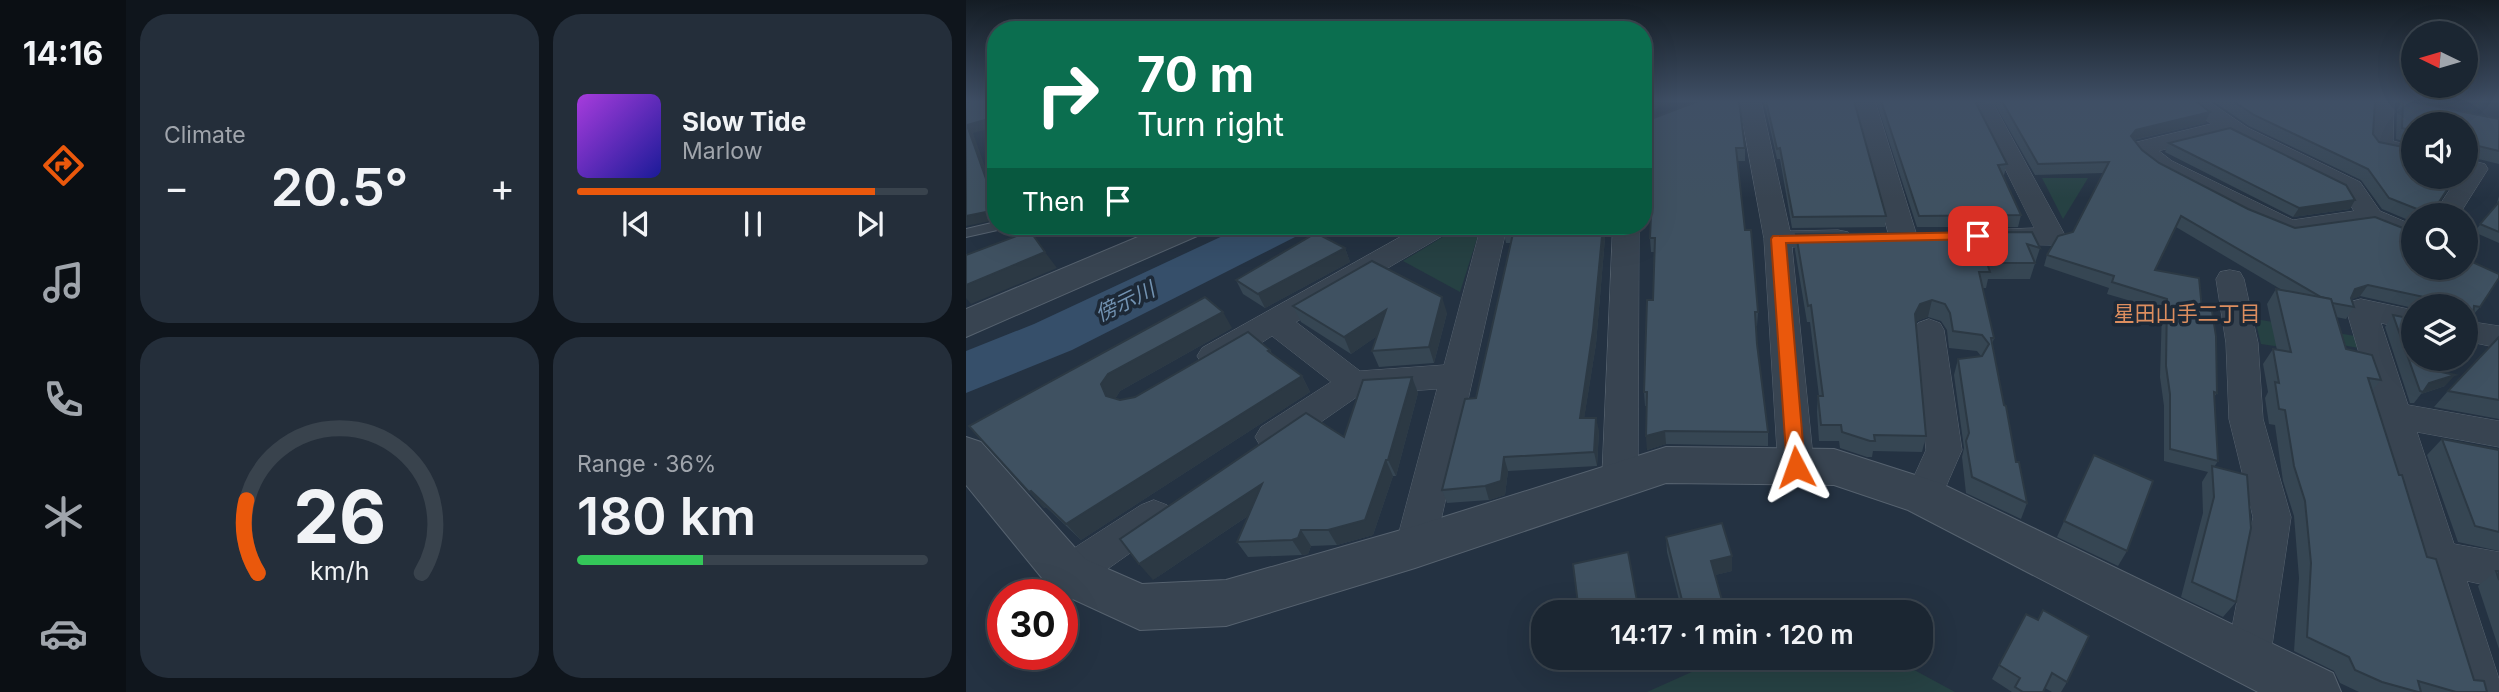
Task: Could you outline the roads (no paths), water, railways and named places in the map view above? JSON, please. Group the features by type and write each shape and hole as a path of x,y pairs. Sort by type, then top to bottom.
{"street":[{"path":"1757,133 1778,239 1796,467"},
{"path":"1778,239 1892,237 1871,133"},
{"path":"1971,236 2052,237 2001,133"},
{"path":"2204,133 2141,148 2162,166 2289,229 2371,217 2401,230"},
{"path":"2244,133 2351,187 2371,217"},
{"path":"2382,133 2381,145 2401,150"},
{"path":"966,324 1171,235"},
{"path":"1191,368 1423,235"},
{"path":"1415,547 1492,235"},
{"path":"1619,479 1626,235"},
{"path":"2230,279 2242,343 2246,419 2272,517 2248,659"},
{"path":"2401,317 2361,309 2392,415 2481,692"},
{"path":"1274,321 1354,383"},
{"path":"2478,333 2499,337"},
{"path":"1924,496 1944,450 1930,345 1966,362"},
{"path":"1251,452 1354,383 1457,376"},
{"path":"2392,415 2499,434"},
{"path":"966,454 1068,574 1140,607 1226,603 1415,547 1666,465 1834,467 1924,496 2315,692"},
{"path":"1068,574 1182,497"},
{"path":"2439,558 2499,570"}],"lane":[{"path":"966,233 987,228"}],"waterway":[{"name":"傍示川","path":"966,373 1053,337 1263,235"}],"district":[{"name":"星田山手二丁目","path":"2187,314"}]}
